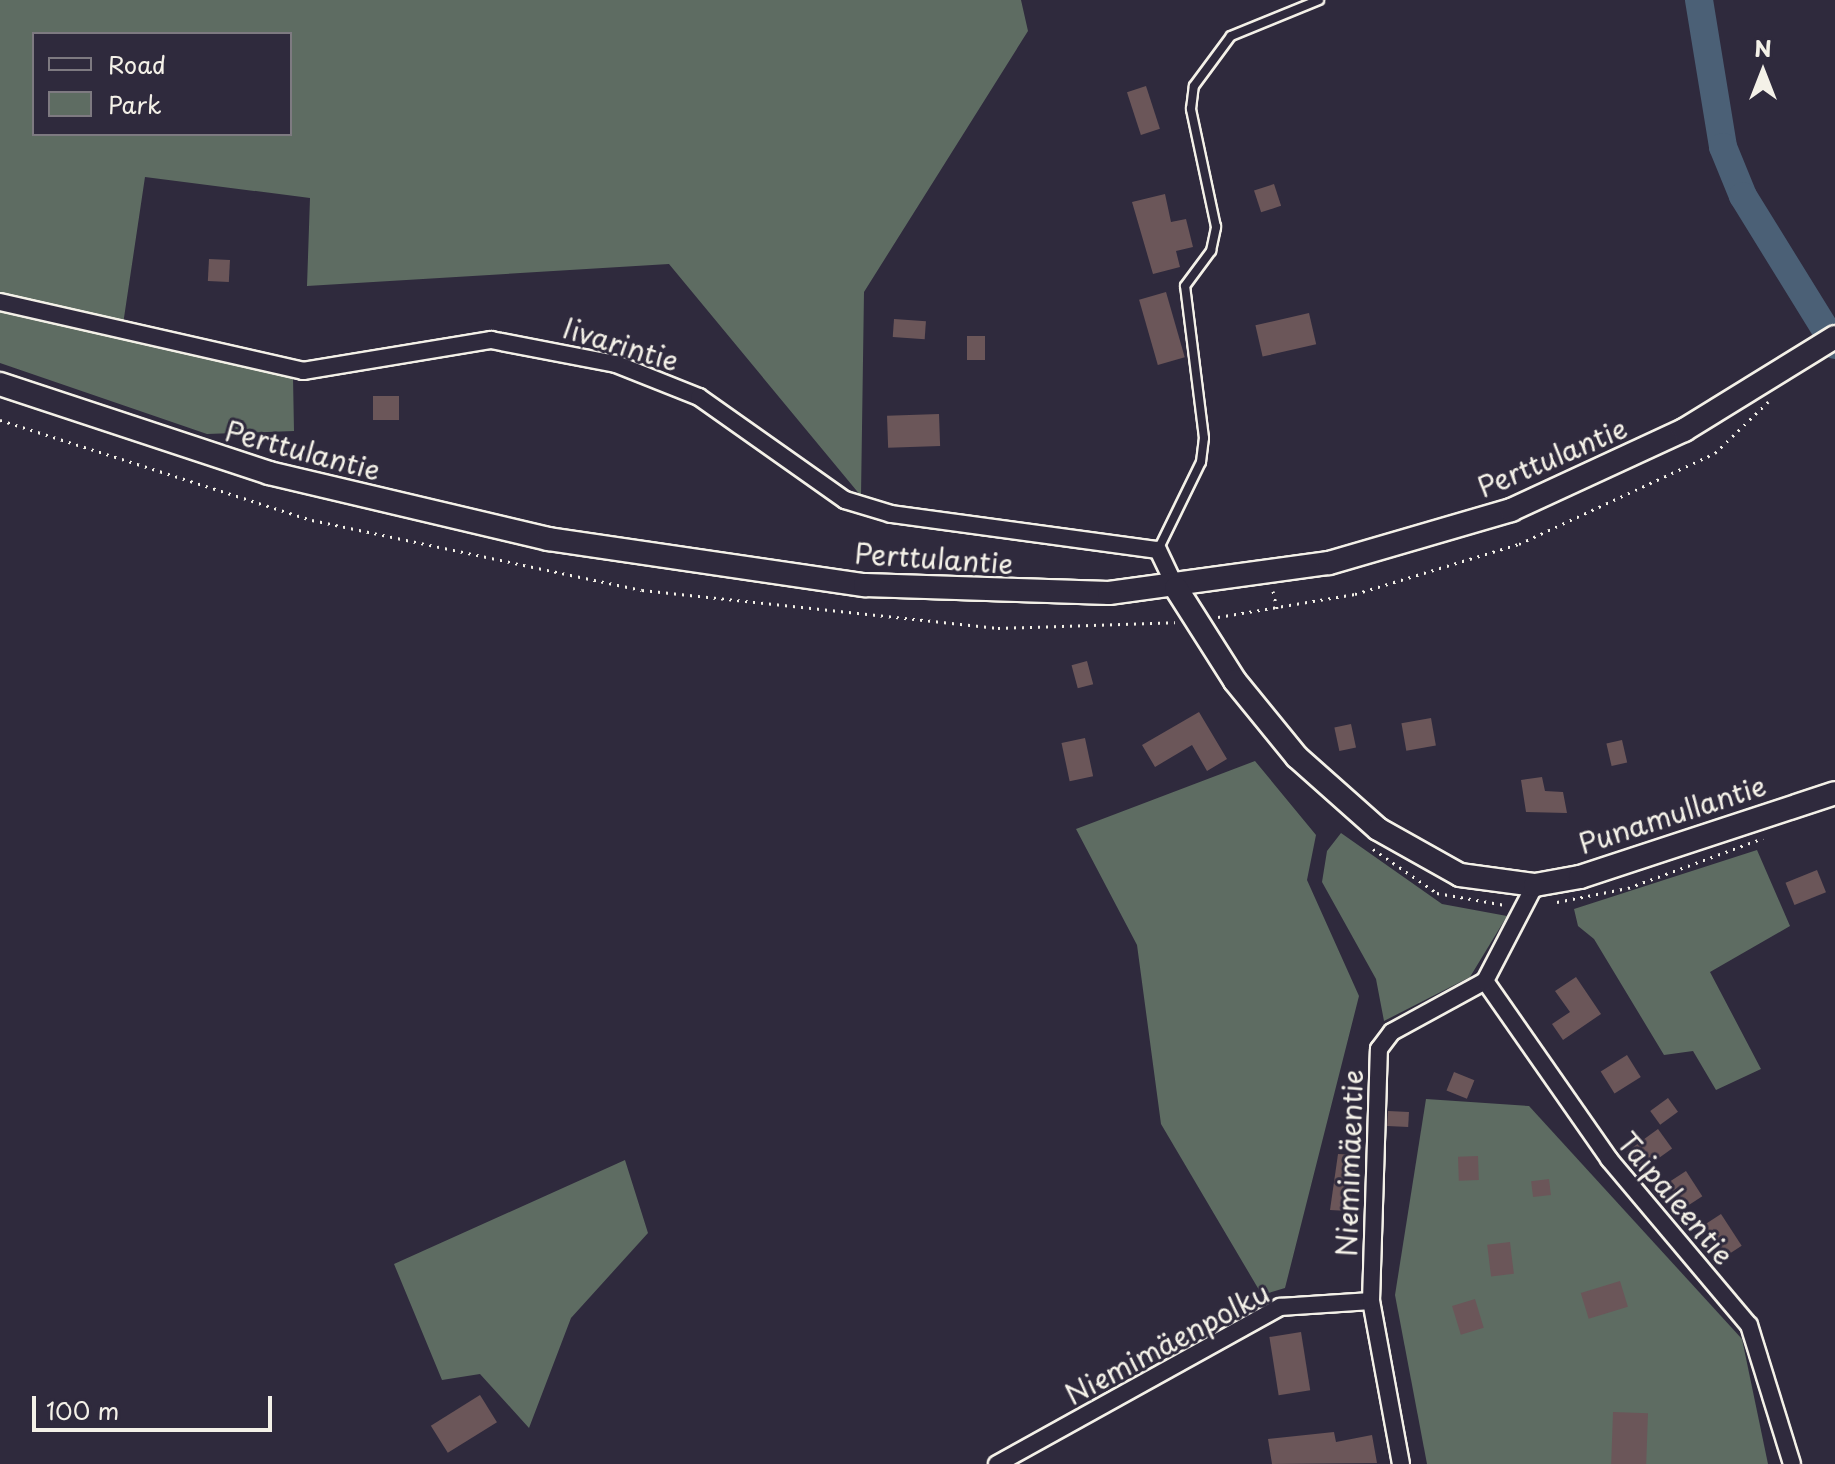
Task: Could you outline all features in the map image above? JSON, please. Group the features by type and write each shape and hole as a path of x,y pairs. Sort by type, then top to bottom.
{"street":[{"name":"Iivarintie","path":"0,302 303,371 341,370 453,341 529,345 616,364 699,397 845,500 971,527 1158,550"},
{"name":"Perttulantie","path":"0,384 269,473 617,552 987,593 1176,588 1329,563 1511,510 1684,430 1835,337"},
{"path":"1158,550 1176,588"},
{"name":"Punamullantie","path":"1176,588 1192,620 1274,731 1378,829 1460,875 1531,895 1632,864 1835,793"},
{"path":"1485,981 1531,895"},
{"name":"Niemimäentie","path":"1401,1464 1371,1301 1379,1049 1392,1032 1485,981"},
{"name":"Taipaleentie","path":"1485,981 1601,1149 1749,1325 1792,1464"},
{"name":"Niemimäenpolku","path":"997,1464 1280,1307 1371,1301"}],"lane":[{"path":"1158,550 1201,462 1204,438 1185,286 1211,251 1216,227 1191,109 1194,86 1231,36 1319,0"}],"path":[{"path":"1273,591 1277,609"},
{"path":"1167,623 1181,632"},
{"path":"1365,843 1437,893 1485,906 1531,895 1628,888 1775,834"}],"green space":[{"path":"0,0 1021,0 1028,31 864,292 861,496 669,264 307,286 310,198 145,177 121,338 293,377 294,431 207,434 0,363"},
{"path":"1255,761 1316,835 1307,880 1359,996 1285,1288 1262,1295 1161,1124 1137,945 1076,829"},
{"path":"1341,833 1442,904 1507,916 1470,977 1384,1021 1376,979 1322,882 1327,851"},
{"path":"1757,850 1790,926 1710,972 1761,1069 1716,1090 1693,1051 1664,1055 1594,939 1578,926 1574,909"},
{"path":"1426,1099 1529,1106 1742,1339 1768,1464 1427,1464 1395,1295"},
{"path":"625,1160 648,1233 571,1318 529,1428 480,1374 442,1380 394,1264"}],"building":[{"path":"1146,86 1160,129 1141,135 1127,92"},
{"path":"1274,184 1281,206 1261,212 1254,190"},
{"path":"1165,194 1171,222 1186,219 1193,247 1176,251 1180,267 1153,274 1132,202"},
{"path":"209,259 230,260 229,282 208,281"},
{"path":"1166,292 1185,357 1158,365 1139,300"},
{"path":"1309,313 1316,344 1263,357 1255,325"},
{"path":"894,319 926,321 925,339 893,337"},
{"path":"967,336 985,336 985,360 967,360"},
{"path":"373,396 399,396 399,420 373,420"},
{"path":"939,414 940,446 888,448 887,416"},
{"path":"1087,661 1093,684 1078,688 1072,665"},
{"path":"1199,712 1227,759 1207,771 1192,745 1155,767 1142,745"},
{"path":"1431,718 1436,746 1406,751 1401,723"},
{"path":"1351,724 1356,747 1339,751 1334,728"},
{"path":"1085,738 1093,776 1070,781 1062,743"},
{"path":"1622,740 1627,762 1612,766 1606,744"},
{"path":"1542,777 1545,791 1563,792 1567,813 1526,812 1521,780"},
{"path":"1817,870 1826,892 1794,905 1785,883"},
{"path":"1576,977 1601,1014 1563,1040 1552,1024 1570,1012 1555,991"},
{"path":"1627,1055 1641,1077 1614,1093 1601,1071"},
{"path":"1454,1072 1474,1080 1467,1099 1447,1091"},
{"path":"1668,1098 1678,1112 1660,1125 1650,1111"},
{"path":"1388,1111 1409,1112 1408,1127 1387,1126"},
{"path":"1658,1129 1672,1148 1641,1171 1626,1152"},
{"path":"1338,1154 1358,1155 1348,1211 1330,1210"},
{"path":"1478,1156 1479,1180 1459,1181 1458,1157"},
{"path":"1686,1171 1702,1196 1684,1208 1668,1183"},
{"path":"1549,1179 1551,1195 1533,1197 1531,1181"},
{"path":"1721,1214 1742,1246 1723,1258 1703,1226"},
{"path":"1510,1242 1514,1274 1491,1277 1487,1245"},
{"path":"1620,1281 1628,1307 1589,1319 1581,1293"},
{"path":"1475,1299 1484,1328 1461,1335 1452,1306"},
{"path":"1301,1332 1310,1390 1279,1395 1269,1337"},
{"path":"480,1395 497,1422 448,1453 431,1426"},
{"path":"1613,1412 1648,1413 1646,1464 1611,1464"},
{"path":"1334,1432 1336,1442 1372,1435 1377,1463 1272,1464 1268,1439"}],"waterway":[{"path":"1699,0 1723,147 1743,196 1835,345"}]}
